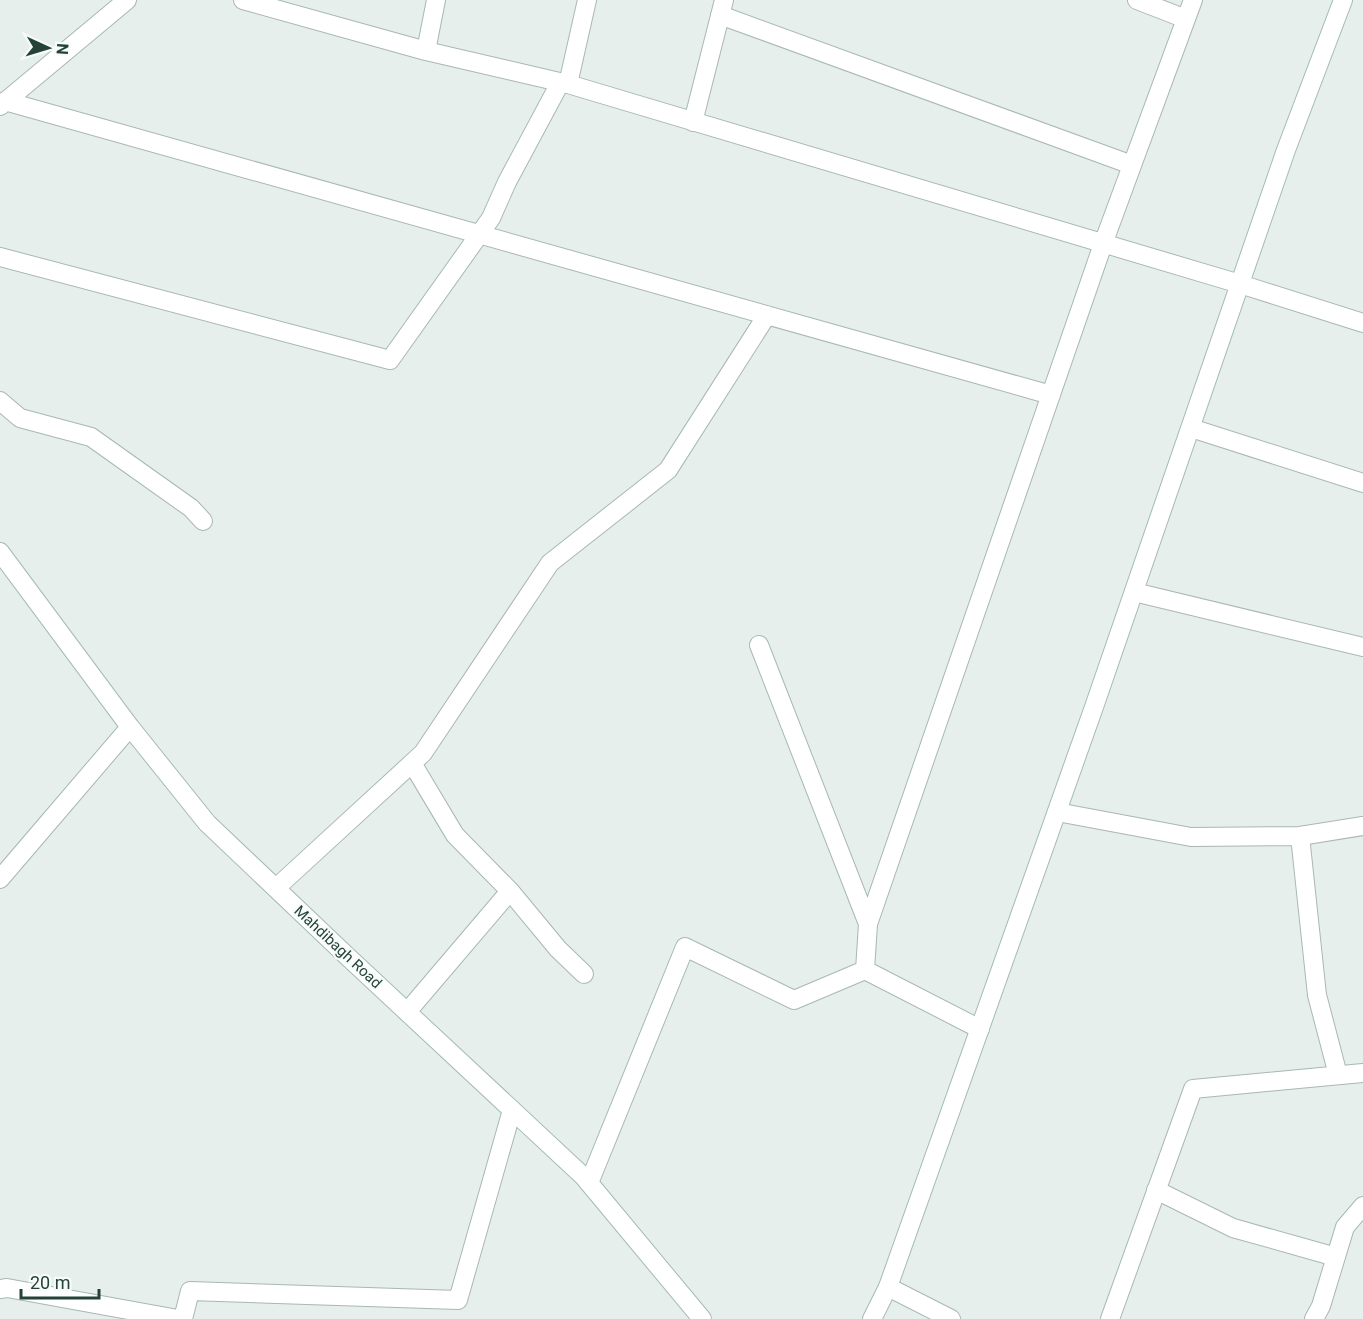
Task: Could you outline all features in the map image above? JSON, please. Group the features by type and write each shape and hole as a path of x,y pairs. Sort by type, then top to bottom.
{"street":[{"path":"3,104 127,0"},
{"path":"243,0 426,51 564,84 1240,284 1363,324"},
{"path":"426,51 436,0"},
{"path":"0,257 390,360 491,218 507,182 564,84 587,0"},
{"path":"1137,0 1186,19"},
{"path":"865,970 868,924 1103,244 1193,0"},
{"path":"872,1319 888,1287 1057,812 1286,150 1343,0"},
{"path":"693,122 722,8 1132,165"},
{"path":"3,104 479,234 1051,395"},
{"path":"276,888 423,753 550,562 668,470 767,315"},
{"path":"0,401 20,418 91,437 191,508 203,521"},
{"path":"1191,428 1363,483"},
{"name":"Mahdibagh Road","path":"0,552 130,727 207,823 589,1183 702,1319"},
{"path":"1134,592 1363,647"},
{"path":"759,645 868,924"},
{"path":"0,879 130,727"},
{"path":"412,763 455,835 510,891 558,949 584,974"},
{"path":"1057,812 1191,837 1300,836 1363,826"},
{"path":"1300,836 1317,994 1338,1075"},
{"path":"407,1011 510,891"},
{"path":"589,1183 685,947 794,1000 865,970"},
{"path":"865,970 980,1029"},
{"path":"1110,1319 1193,1089 1363,1073"},
{"path":"183,1319 190,1291 458,1300 512,1110"},
{"path":"1156,1190 1233,1228 1336,1257"},
{"path":"1314,1319 1321,1306 1345,1227 1363,1206"},
{"path":"888,1287 951,1319"},
{"path":"0,1289 7,1288 178,1319"}]}
